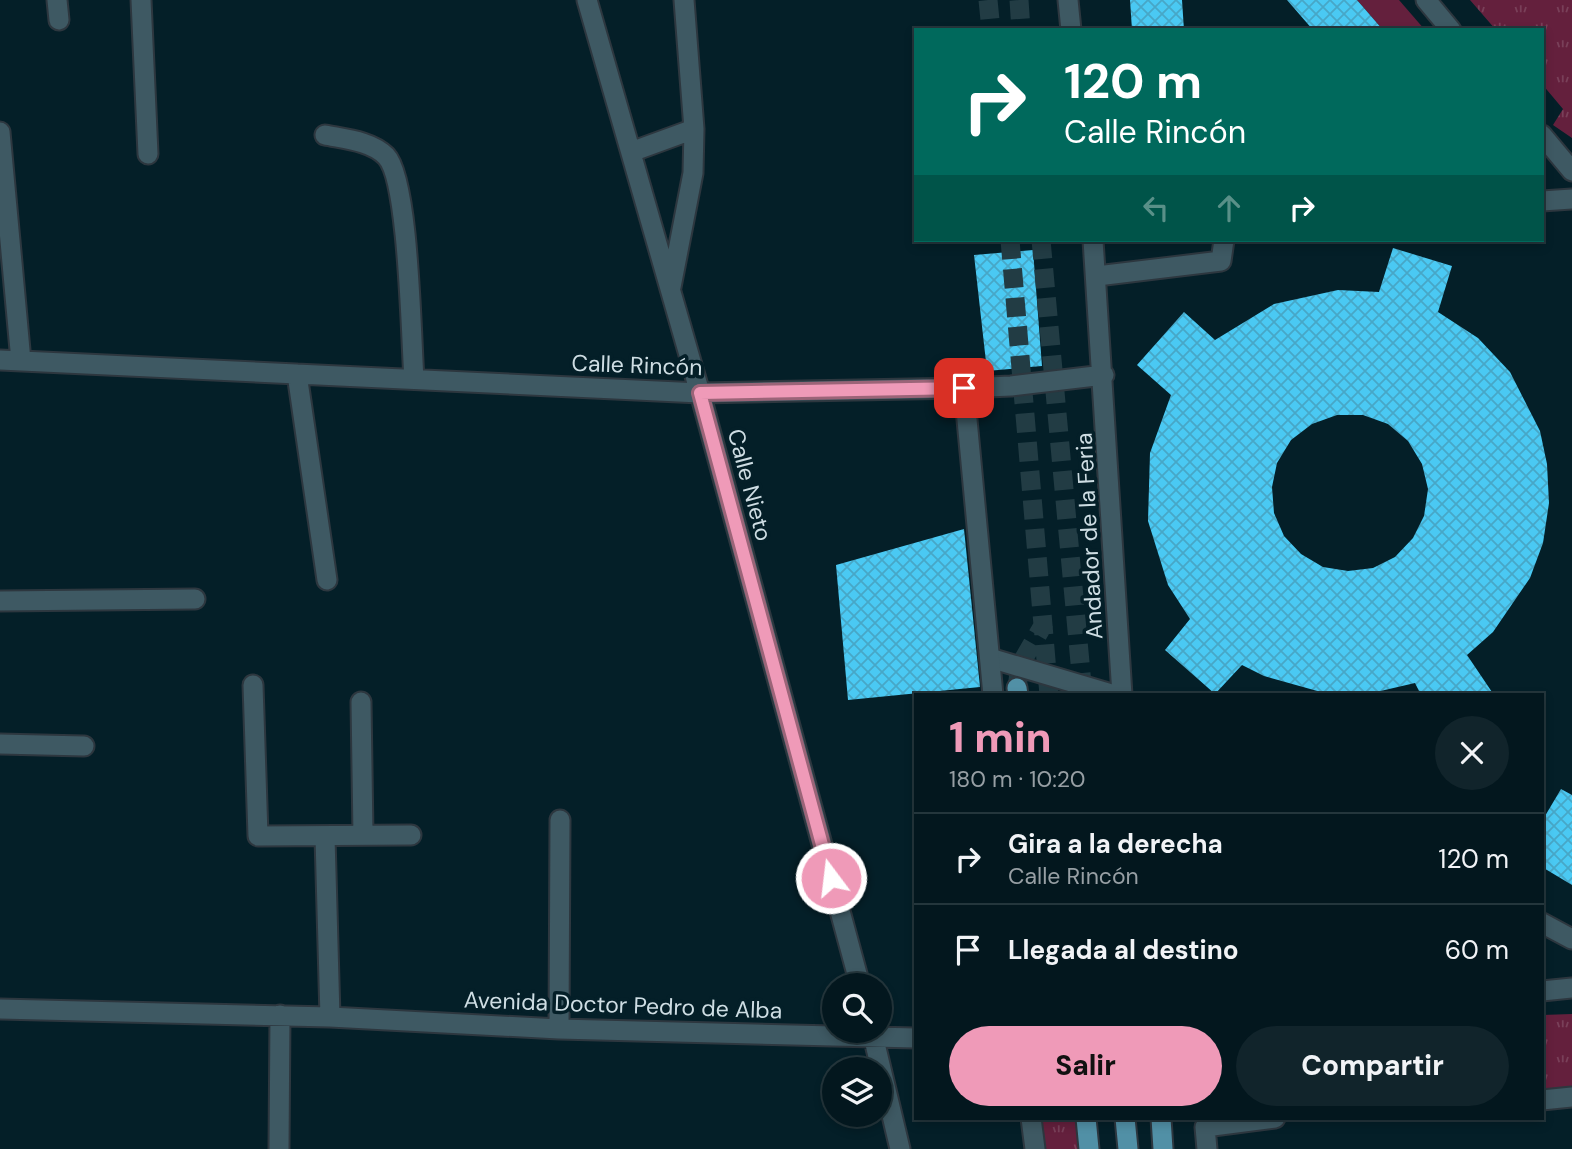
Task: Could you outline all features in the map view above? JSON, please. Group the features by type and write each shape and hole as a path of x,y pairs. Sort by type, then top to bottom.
{"main road":[{"path":"1086,1120 1089,1149"},
{"path":"1125,1120 1128,1149"},
{"path":"1160,1120 1163,1149"}],"street":[{"path":"57,0 59,20"},
{"path":"141,0 148,154"},
{"name":"Calle Nieto","path":"587,0 671,288 857,973"},
{"path":"671,288 691,186 694,129 684,0"},
{"path":"1068,0 1071,28"},
{"path":"1426,0 1449,28"},
{"path":"631,152 694,129"},
{"path":"0,132 21,361"},
{"path":"325,135 360,142 387,156 401,193 415,380"},
{"path":"1544,137 1572,171"},
{"path":"1544,201 1572,199"},
{"name":"Andador de la Feria","path":"1093,242 1104,375 1122,693"},
{"path":"1097,276 1222,261 1224,242"},
{"name":"Calle Rincón","path":"0,360 700,393 964,388"},
{"path":"297,374 327,580"},
{"path":"993,693 964,388 1011,386 1104,375"},
{"path":"0,601 195,598"},
{"path":"990,658 1108,693"},
{"path":"253,685 255,832 262,838 411,835"},
{"path":"360,702 363,835"},
{"path":"0,744 84,746"},
{"path":"559,1029 561,820"},
{"path":"325,837 330,1017"},
{"path":"1544,924 1572,939"},
{"path":"1544,991 1572,988"},
{"name":"Avenida Doctor Pedro de Alba","path":"0,1009 280,1015 559,1029 822,1034"},
{"path":"279,1149 280,1015"},
{"name":"Avenida Doctor Pedro de Alba","path":"892,1036 914,1038"},
{"path":"875,1043 900,1149"},
{"path":"1544,1101 1572,1097"},
{"path":"1031,1120 1035,1149"},
{"path":"1207,1149 1205,1127 1259,1120"}],"green space":[{"path":"1357,0 1399,0 1423,28 1381,28"},
{"path":"1470,0 1572,0 1572,138 1553,125 1563,109 1544,86 1544,28 1494,28"},
{"path":"1572,1014 1572,1097 1544,1100 1544,1015"},
{"path":"1022,1120 1077,1120 1079,1149 1027,1149"}],"building":[{"path":"1130,0 1182,0 1184,28 1132,28"},
{"path":"1287,0 1357,0 1381,28 1311,28"},
{"path":"1393,248 1452,266 1438,312 1478,338 1510,372 1540,431 1547,464 1549,503 1543,543 1530,578 1493,632 1467,655 1493,693 1420,693 1415,683 1372,693 1324,693 1264,676 1242,665 1214,693 1165,650 1190,619 1168,585 1148,521 1150,453 1171,395 1137,365 1184,312 1215,340 1274,304 1338,290 1379,292","holes":["1337,415 1363,415 1388,424 1408,441 1422,464 1428,489 1424,516 1413,538 1395,557 1373,568 1348,571 1323,567 1301,554 1284,536 1274,513 1272,487 1277,463 1291,440 1312,424"]},
{"path":"1033,250 1042,366 987,371 974,255"},
{"path":"964,529 980,687 848,700 836,565"},
{"path":"1561,789 1572,795 1572,885 1544,868 1545,816"}],"tunnel":[{"path":"988,0 991,28"},
{"path":"1019,0 1021,28"},
{"path":"1010,242 1049,693"},
{"path":"1041,242 1083,693"},
{"path":"1017,688 1020,665 1045,622"}],"route":[{"path":"831,878 700,393 964,388"}]}
